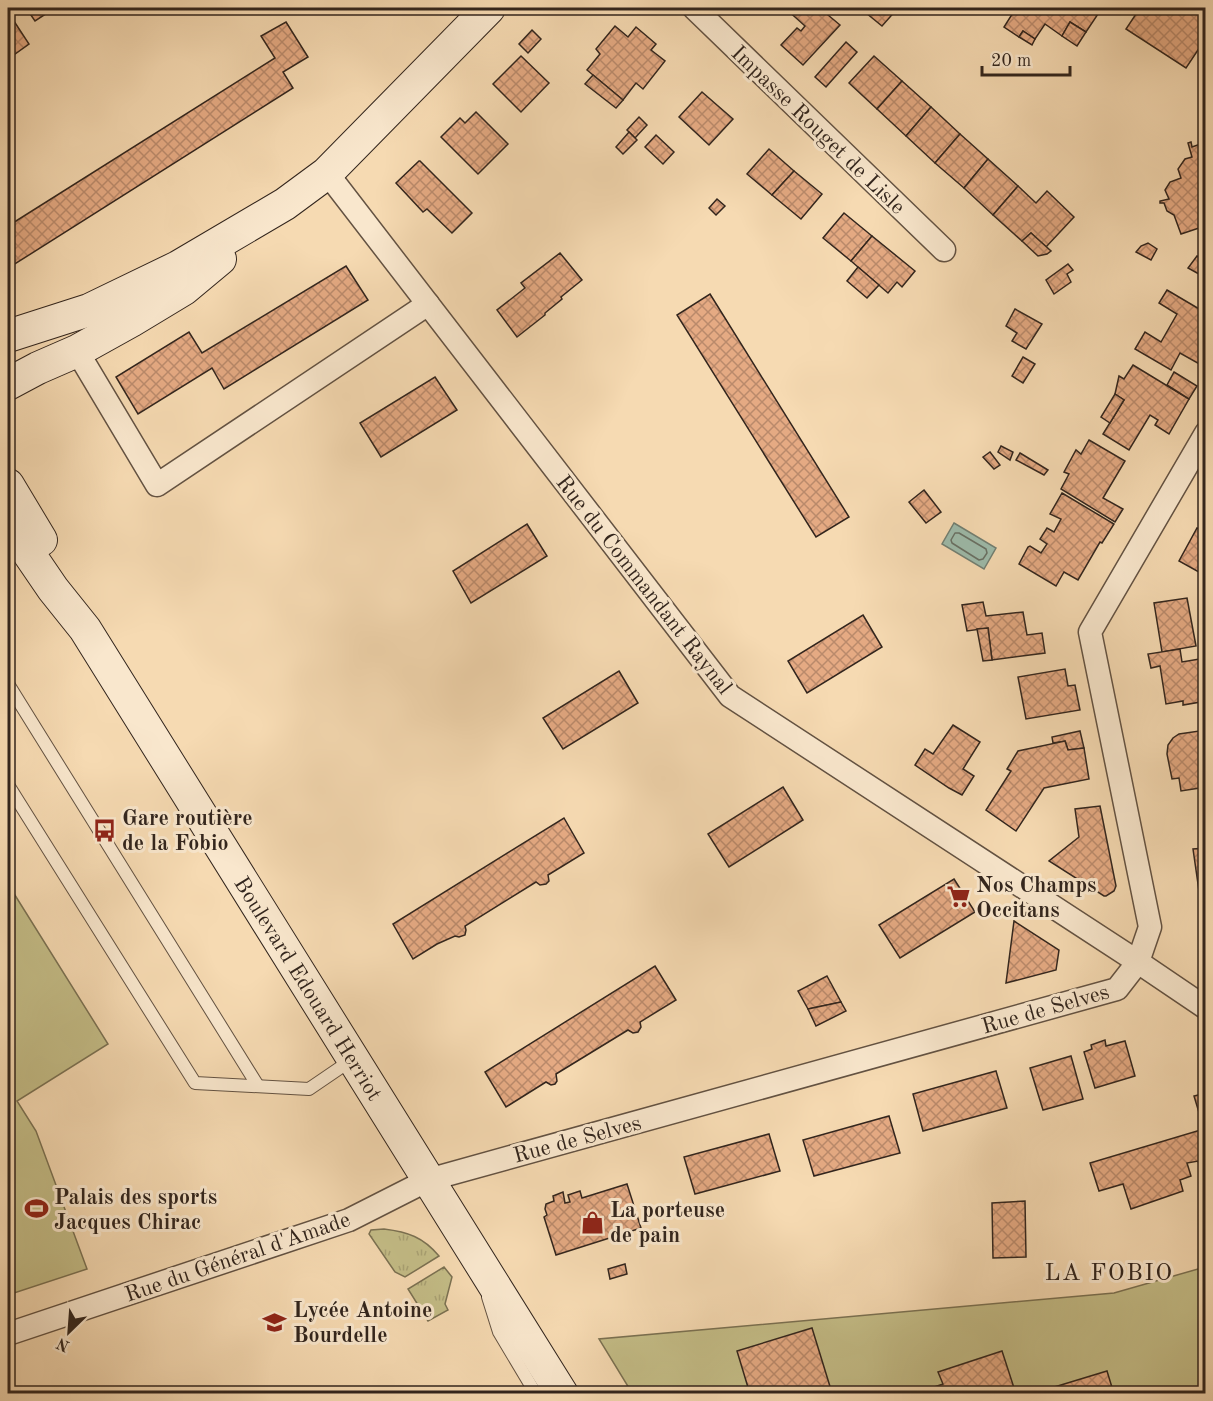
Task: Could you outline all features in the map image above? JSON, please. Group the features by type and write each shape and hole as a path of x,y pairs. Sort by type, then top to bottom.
{"main road":[{"path":"8,384 76,351 184,289 285,204 327,173 489,8"},
{"path":"8,336 89,310 178,267 285,204"},
{"name":"Boulevard Edouard Herriot","path":"8,485 70,585 85,629"},
{"name":"Boulevard Edouard Herriot","path":"8,523 53,589 85,629 561,1394"}],"street":[{"name":"Impasse Rouget de Lisle","path":"694,8 944,250"},
{"name":"Rue du Commandant Raynal","path":"327,173 730,696 1206,1008"},
{"path":"76,351 157,485 428,304"},
{"name":"Rue de Selves","path":"428,1180 1117,989 1138,962 1150,927 1090,632 1206,433"},
{"name":"Rue du Général d'Amade","path":"8,1334 349,1220 428,1180"}],"lane":[{"path":"8,684 258,1086"},
{"path":"8,785 195,1083 309,1089 353,1059"},
{"name":"Boulevard Edouard Herriot","path":"476,1256 499,1332 536,1394"}],"green space":[{"path":"8,884 108,1044 17,1101 36,1131 87,1269 8,1295"},
{"path":"384,1229 414,1236 427,1244 439,1256 405,1277 395,1272 369,1234 371,1230"},
{"path":"444,1267 452,1277 445,1304 448,1310 428,1321 408,1289"},
{"path":"1205,1267 1205,1393 632,1393 599,1339 1114,1293"}],"water":[{"path":"954,523 996,548 984,569 942,544"}],"building":[{"path":"26,8 55,8 35,21"},
{"path":"785,8 824,8 822,10 840,25 803,65 781,45 797,28 801,31 805,26"},
{"path":"860,8 898,8 882,26"},
{"path":"1016,8 1102,8 1086,32 1070,22 1062,36 1045,24 1035,39 1023,31 1019,37 1004,27"},
{"path":"1140,8 1199,8 1206,12 1206,38 1186,68 1126,29"},
{"path":"8,12 29,44 8,59"},
{"path":"286,22 308,57 283,72 293,88 10,267 8,263 8,226 275,58 261,36"},
{"path":"1070,22 1086,32 1077,46 1062,36"},
{"path":"615,26 628,37 636,27 656,44 651,50 665,61 643,89 636,83 623,100 587,70 600,54 596,49"},
{"path":"532,30 541,39 528,53 519,44"},
{"path":"1023,31 1035,39 1032,45 1019,37"},
{"path":"846,42 857,52 826,87 815,77"},
{"path":"521,56 549,83 521,112 493,84"},
{"path":"874,56 902,81 877,109 849,83"},
{"path":"593,75 623,100 616,108 585,84"},
{"path":"902,81 931,107 906,136 877,109"},
{"path":"702,92 733,119 709,145 679,117"},
{"path":"931,107 960,134 935,163 906,136"},
{"path":"476,112 508,144 478,174 441,137 460,118 465,123"},
{"path":"639,117 647,125 635,138 627,130"},
{"path":"629,132 637,140 623,154 616,147"},
{"path":"960,134 988,159 964,188 935,163"},
{"path":"656,135 674,152 663,164 645,147"},
{"path":"1191,142 1192,147 1206,142 1206,217 1203,218 1205,226 1181,234 1174,215 1167,211 1164,203 1160,201 1169,199 1165,190 1170,182 1181,178 1178,169 1185,159 1192,157 1188,143"},
{"path":"769,149 794,171 772,195 747,174"},
{"path":"988,159 1018,186 993,215 964,188"},
{"path":"419,161 472,213 452,233 427,209 423,212 396,183"},
{"path":"794,171 822,194 801,219 772,195"},
{"path":"1018,186 1036,203 1047,191 1074,217 1046,247 1031,233 1022,241 993,215"},
{"path":"717,199 725,206 716,215 709,208"},
{"path":"844,213 872,236 851,261 823,238"},
{"path":"1031,233 1051,251 1038,256 1022,241"},
{"path":"872,236 915,271 902,287 897,282 888,293 851,261"},
{"path":"1148,243 1157,249 1151,260 1136,252"},
{"path":"560,253 582,280 561,297 562,299 545,315 517,337 497,310 525,288 521,283"},
{"path":"1197,256 1206,261 1206,278 1188,268"},
{"path":"1068,264 1073,270 1067,274 1071,282 1054,294 1046,280"},
{"path":"346,266 368,300 224,389 212,368 138,414 116,377 189,332 202,353"},
{"path":"858,267 879,285 867,298 847,281"},
{"path":"1167,290 1206,313 1206,362 1203,366 1180,353 1171,370 1135,349 1145,332 1161,342 1177,314 1159,303"},
{"path":"710,294 849,517 816,537 677,315"},
{"path":"1015,309 1042,324 1026,349 1012,341 1017,333 1006,326"},
{"path":"1023,357 1035,364 1023,383 1012,376"},
{"path":"1133,365 1189,399 1169,434 1155,425 1158,420 1150,415 1129,450 1103,434 1124,400 1115,394 1119,376 1124,379"},
{"path":"1174,372 1197,386 1189,399 1167,385"},
{"path":"435,377 457,410 381,457 360,423"},
{"path":"1115,394 1124,400 1110,423 1101,417"},
{"path":"1089,440 1125,461 1103,498 1123,509 1115,522 1061,489 1069,474 1064,472 1076,450 1081,454"},
{"path":"1001,446 1013,452 1010,460 998,452"},
{"path":"990,452 1000,465 994,469 983,457"},
{"path":"1020,453 1048,470 1044,475 1016,460"},
{"path":"924,490 941,512 926,523 909,502"},
{"path":"1062,493 1114,524 1102,543 1100,542 1078,580 1064,572 1056,586 1019,564 1028,547 1041,553 1047,544 1040,539 1047,528 1054,532 1061,519 1050,514"},
{"path":"527,524 547,556 471,603 453,571"},
{"path":"1197,528 1206,532 1206,576 1179,561"},
{"path":"1187,598 1196,646 1162,652 1154,603"},
{"path":"983,602 986,616 1023,612 1027,635 1042,633 1045,653 992,660 988,628 967,631 962,605"},
{"path":"863,615 882,647 807,693 788,661"},
{"path":"988,628 992,660 983,661 977,629"},
{"path":"1180,649 1182,662 1206,658 1206,701 1183,705 1183,701 1166,704 1160,666 1151,668 1148,654"},
{"path":"1065,669 1068,686 1075,685 1080,710 1026,719 1018,677"},
{"path":"619,671 638,703 563,749 543,718"},
{"path":"953,725 980,742 963,769 974,776 962,795 915,765 925,749 933,754"},
{"path":"1206,730 1206,787 1181,791 1179,778 1172,779 1167,754 1168,745 1179,734"},
{"path":"1080,731 1084,748 1068,750 1065,741 1053,743 1052,737"},
{"path":"1065,741 1068,750 1084,748 1089,779 1044,788 1016,831 986,810 1011,771 1007,769 1018,751"},
{"path":"783,787 803,820 729,867 708,834"},
{"path":"1100,806 1116,886 1114,891 1106,896 1049,861 1079,837 1075,809"},
{"path":"564,818 584,853 548,875 549,881 546,884 540,885 536,882 465,926 465,935 455,936 437,944 413,959 393,924"},
{"path":"1206,848 1206,897 1200,898 1193,849"},
{"path":"954,879 975,912 900,958 879,925"},
{"path":"1014,921 1059,950 1056,970 1006,983"},
{"path":"655,966 676,1000 640,1022 641,1027 638,1032 633,1033 628,1030 556,1074 555,1084 551,1085 546,1082 506,1107 485,1072"},
{"path":"827,976 841,1002 808,1009 798,991"},
{"path":"841,1002 846,1011 816,1026 808,1009"},
{"path":"1105,1040 1106,1046 1125,1041 1135,1076 1095,1088 1084,1052 1092,1049 1091,1045"},
{"path":"1071,1056 1083,1099 1043,1110 1030,1068"},
{"path":"996,1071 1007,1108 923,1131 913,1094"},
{"path":"1206,1093 1206,1186 1198,1161 1187,1163 1191,1176 1180,1180 1183,1191 1131,1209 1123,1184 1099,1191 1090,1163 1204,1129 1194,1096"},
{"path":"889,1116 900,1153 814,1176 803,1140"},
{"path":"769,1134 780,1171 695,1194 684,1157"},
{"name":"La porteuse de pain","path":"627,1184 641,1228 556,1255 544,1217 547,1215 546,1204 554,1201 553,1196 563,1192 565,1203 570,1202 568,1195 580,1191 582,1198"},
{"path":"1025,1201 1026,1257 993,1258 992,1203"},
{"path":"625,1264 627,1274 610,1279 608,1269"},
{"path":"812,1328 832,1393 843,1389 845,1394 750,1394 737,1351"},
{"path":"1002,1351 1016,1394 914,1394 943,1384 938,1372"},
{"path":"1107,1371 1114,1394 1053,1394 1051,1388"}],"place":[{"name":"Gare routière de la Fobio","path":"104,830"},
{"name":"Nos Champs Occitans","path":"958,897"},
{"name":"Palais des sports Jacques Chirac","path":"36,1209"},
{"name":"La porteuse de pain","path":"592,1222"},
{"name":"Lycée Antoine Bourdelle","path":"275,1322"}],"district":[{"name":"LA FOBIO","path":"1109,1272"}]}
